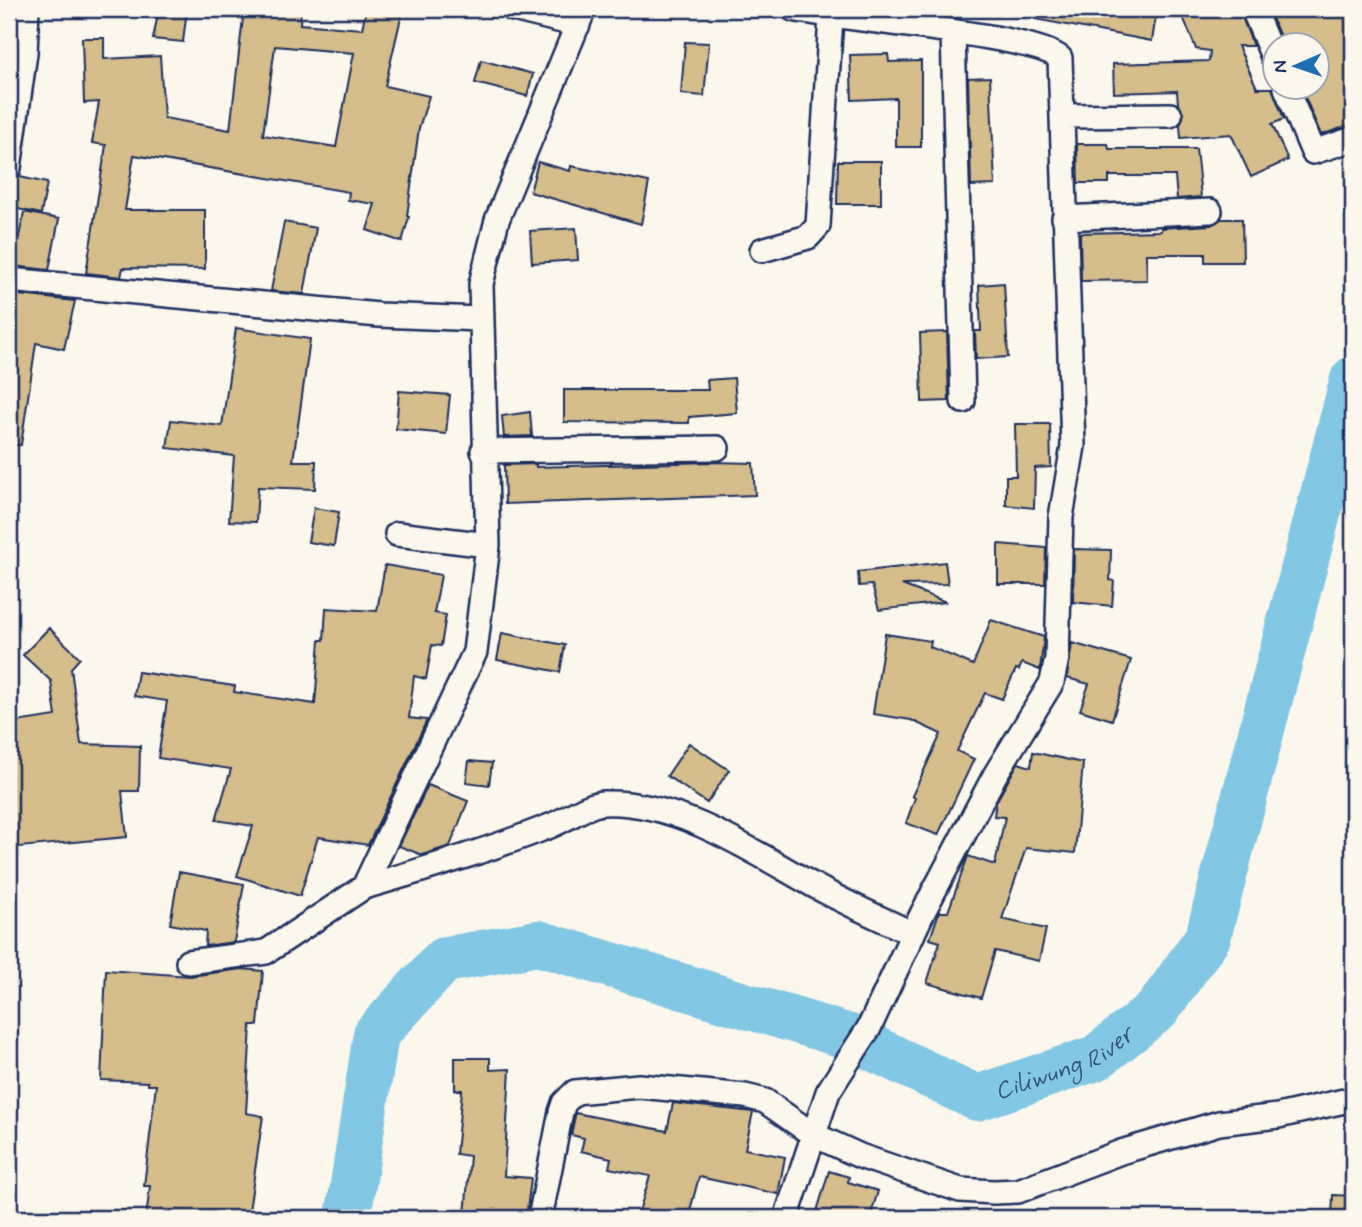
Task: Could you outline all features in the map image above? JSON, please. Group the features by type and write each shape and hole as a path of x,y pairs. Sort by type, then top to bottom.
{"street":[{"path":"9,168 25,53 27,9"},
{"path":"364,887 416,783 475,652 488,545 483,451 481,284 497,220 581,17 513,9"},
{"path":"786,1218 828,1092 869,1028 913,934 995,775 1052,682 1057,658 1061,517 1073,446 1060,58 1051,50 953,32 929,19 831,17 793,9"},
{"path":"1253,9 1263,32"},
{"path":"762,250 808,237 818,226 831,17"},
{"path":"953,32 963,401"},
{"path":"1292,102 1313,152 1353,139"},
{"path":"1063,117 1170,115"},
{"path":"1064,218 1210,211"},
{"path":"9,280 379,315 480,319"},
{"path":"483,451 717,448"},
{"path":"397,534 488,545"},
{"path":"188,962 266,952 364,887 450,864 486,848 551,826 601,803 648,808 705,827 759,852 815,886 913,934"},
{"path":"540,1218 561,1111 575,1092 639,1086 746,1096 765,1101 812,1134 860,1156 960,1190 1018,1191 1121,1152 1219,1123 1278,1116 1353,1099"}],"building":[{"path":"159,9 187,9 183,42 153,39"},
{"path":"244,9 301,9 300,24 362,29 366,9 403,9 385,86 429,96 419,128 409,217 402,242 367,230 375,204 348,200 349,192 134,155 125,210 205,210 205,269 123,268 121,277 86,273 106,145 92,143 99,102 84,103 82,38 104,38 104,59 160,56 164,118 230,130","holes":["275,46 354,53 336,147 263,135"]},
{"path":"1036,9 1157,9 1152,41 1035,19"},
{"path":"1180,9 1239,9 1253,46 1238,46 1257,88 1260,88 1260,102 1277,102 1284,119 1272,124 1288,160 1251,177 1231,134 1181,138 1180,125 1184,114 1178,104 1177,91 1114,93 1113,64 1209,61 1210,51 1196,49"},
{"path":"1268,9 1347,9 1353,23 1353,124 1321,135 1307,102 1330,102 1330,32 1278,32"},
{"path":"685,42 709,43 704,96 681,94"},
{"path":"888,54 889,62 921,61 921,147 896,147 896,98 852,100 850,55"},
{"path":"481,60 533,74 527,96 475,83"},
{"path":"990,77 995,185 971,186 968,78"},
{"path":"1077,144 1108,144 1109,149 1196,149 1201,197 1177,199 1175,176 1109,176 1109,183 1078,183"},
{"path":"838,161 881,161 881,204 837,204"},
{"path":"538,162 570,171 571,166 649,182 641,224 530,192"},
{"path":"20,177 47,183 41,214 9,207 13,181"},
{"path":"24,212 59,219 49,270 13,266"},
{"path":"1221,219 1242,219 1243,262 1205,262 1205,254 1146,254 1147,280 1081,281 1080,233 1161,231 1161,228 1211,225"},
{"path":"284,222 316,228 304,294 271,291"},
{"path":"576,228 578,260 532,263 530,231"},
{"path":"1004,283 1008,357 976,359 975,331 981,331 979,285"},
{"path":"9,294 75,301 64,349 36,343 21,445 9,445"},
{"path":"236,328 310,339 293,461 316,461 315,489 258,487 256,522 229,521 234,456 167,448 171,420 222,426"},
{"path":"947,332 949,401 922,402 920,333"},
{"path":"734,378 737,413 689,417 689,423 564,422 564,390 708,390 707,380"},
{"path":"399,391 450,395 446,434 396,429"},
{"path":"530,412 532,436 504,437 502,416"},
{"path":"1015,424 1050,424 1051,467 1035,468 1034,508 1006,505 1006,476 1016,476"},
{"path":"753,463 755,495 505,504 504,465 536,464 536,467"},
{"path":"314,508 339,512 334,546 308,542"},
{"path":"998,544 1046,548 1045,584 998,584"},
{"path":"1074,549 1111,550 1110,580 1114,581 1112,606 1073,602"},
{"path":"945,562 948,584 902,585 946,602 879,610 872,585 859,586 858,572"},
{"path":"385,565 441,575 434,613 446,615 441,646 432,645 426,679 414,676 409,718 427,720 368,845 318,837 300,896 237,876 253,826 216,820 231,769 158,758 167,701 134,696 138,672 235,686 234,692 315,704 320,640 324,640 326,608 377,611"},
{"path":"991,620 1044,637 1040,670 1022,663 1019,670 1016,669 1002,699 985,693 957,751 974,759 938,835 906,823 915,798 912,796 941,734 911,720 873,714 885,634 931,641 930,647 973,665"},
{"path":"49,628 80,658 71,668 81,744 140,746 139,791 122,791 127,837 9,848 9,803 12,802 9,723 56,716 51,681 23,655"},
{"path":"502,633 565,645 560,672 497,660"},
{"path":"1072,643 1131,660 1112,720 1080,710 1089,684 1067,678"},
{"path":"689,743 729,770 707,803 667,776"},
{"path":"1033,752 1083,763 1075,853 1026,848 1002,919 1046,929 1039,961 995,951 981,998 927,983 940,942 930,939 939,912 948,912 968,856 995,865 1005,817 994,816 996,802 1018,763 1031,767"},
{"path":"469,761 492,763 489,785 466,782"},
{"path":"428,785 468,801 450,846 422,855 399,846"},
{"path":"179,872 244,884 234,942 205,946 206,931 170,924"},
{"path":"242,969 263,971 258,1025 251,1025 246,1113 263,1116 248,1218 146,1218 150,1186 144,1186 156,1085 148,1085 148,1082 101,1080 106,970 190,976"},
{"path":"455,1058 490,1058 490,1070 510,1069 504,1176 531,1178 526,1218 465,1215 470,1156 456,1154 462,1090 455,1090"},
{"path":"673,1103 753,1112 745,1149 785,1157 778,1194 699,1177 688,1218 637,1218 650,1176 609,1168 611,1158 581,1151 584,1138 571,1135 575,1113 667,1131"},
{"path":"829,1171 849,1177 848,1182 878,1191 870,1218 815,1218"},
{"path":"1333,1195 1353,1196 1353,1218 1332,1218"}],"waterway":[{"name":"Ciliwung River","path":"348,1218 376,1034 444,960 538,943 850,1037 977,1098 1096,1058 1157,1010 1208,937 1353,379"}]}
